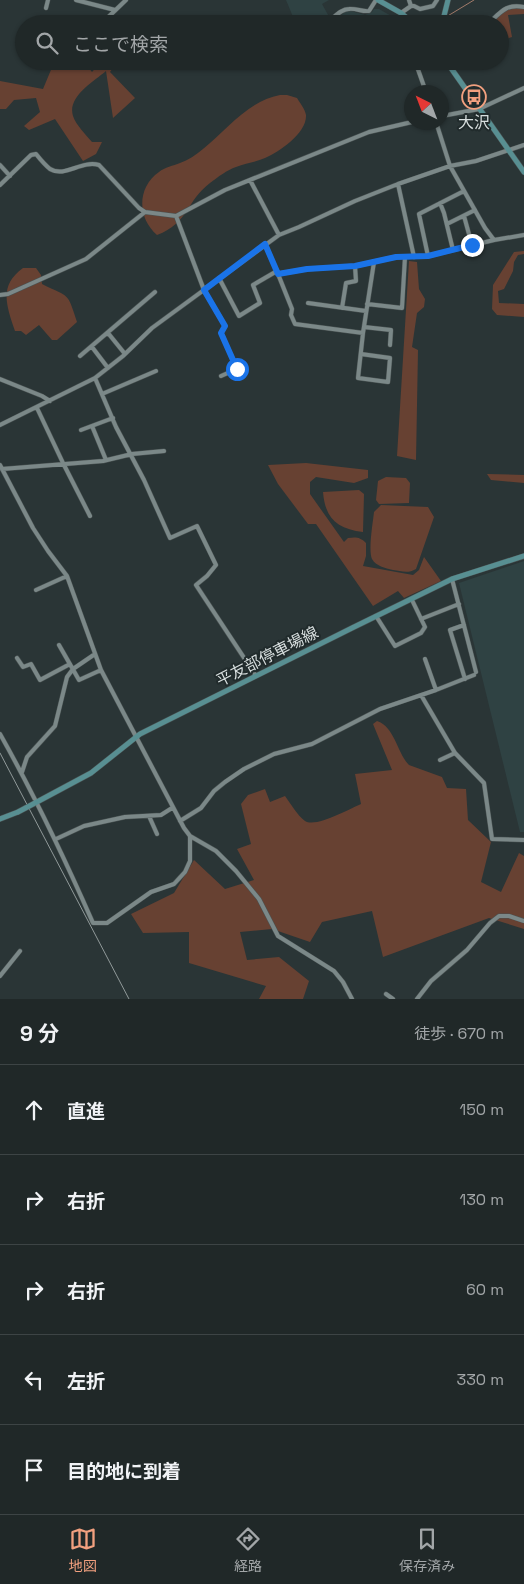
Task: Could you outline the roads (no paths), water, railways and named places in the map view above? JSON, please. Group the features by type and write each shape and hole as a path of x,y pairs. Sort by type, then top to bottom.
{"main road":[{"path":"377,0 404,15"},
{"path":"444,15 448,0"},
{"path":"452,70 524,172"},
{"name":"平友部停車場線","path":"0,820 91,773 136,737 256,676 452,579 524,556"}],"street":[{"path":"46,8 48,0"},
{"path":"76,0 116,10"},
{"path":"111,15 126,0"},
{"path":"337,15 349,9 369,11 377,0"},
{"path":"409,0 411,6"},
{"path":"411,6 420,9 433,6 437,0"},
{"path":"404,15 411,6"},
{"path":"498,15 509,6 524,7"},
{"path":"418,70 424,85"},
{"path":"449,115 479,109 524,88"},
{"path":"0,185 30,155 36,154 50,169 62,172 87,163 95,164 99,165 145,212 176,216 210,197 250,180 369,132 404,124"},
{"path":"439,130 450,166 494,240"},
{"path":"0,425 50,402 95,378 125,354 152,328 279,235 354,201 398,184 450,166 476,161 524,145"},
{"path":"0,165 10,176"},
{"path":"250,180 279,235"},
{"path":"398,184 414,257"},
{"path":"428,256 419,214 464,191"},
{"path":"440,203 453,250"},
{"path":"447,224 475,210"},
{"path":"0,295 8,294 86,259 145,212"},
{"path":"176,216 204,290 225,326 221,333 237,369 221,376"},
{"path":"464,216 472,245"},
{"path":"219,278 239,316 260,303 253,285 278,272 355,266 405,257 428,256 494,240 524,235"},
{"path":"265,244 292,309 295,324 363,333"},
{"path":"367,304 402,308 405,257"},
{"path":"361,354 390,358 388,382 358,378 366,311 374,262"},
{"path":"342,308 346,283 356,281 355,266"},
{"path":"80,356 155,292"},
{"path":"308,304 366,311"},
{"path":"364,327 391,330 390,345"},
{"path":"108,333 125,354"},
{"path":"92,346 108,368"},
{"path":"102,394 156,371"},
{"path":"95,378 170,538 197,526 216,565 196,585 256,676"},
{"path":"0,380 42,396 50,402"},
{"path":"37,408 90,516"},
{"path":"81,430 113,418"},
{"path":"92,426 106,460"},
{"path":"164,451 132,454 106,460 1,468 33,528 66,576 101,670 180,821 190,836 216,852 236,871 259,899 278,936 334,971 343,982 352,999"},
{"path":"36,590 66,576"},
{"path":"180,821 201,808 219,787 244,769 274,754 312,744 380,709 421,696 465,679 475,673 460,604 452,579"},
{"path":"376,616 395,646 421,633 425,627 412,600"},
{"path":"421,619 460,604"},
{"path":"464,625 450,630 465,679"},
{"path":"58,645 80,680 101,670"},
{"path":"22,772 28,757 55,726 67,677 73,669 95,654"},
{"path":"17,658 23,668 31,664 40,680 70,664"},
{"path":"424,659 436,690"},
{"path":"421,696 455,753 484,782 492,839 524,840"},
{"path":"0,734 22,772 56,839 92,922 107,923 151,892 174,884 185,872 190,861 190,836"},
{"path":"440,760 455,753"},
{"path":"56,839 84,826 125,817 161,815 172,808"},
{"path":"149,816 157,834"},
{"path":"417,999 431,981 467,950 490,923 499,916 509,916 524,921"},
{"path":"0,976 20,951"},
{"path":"386,994 393,999"}],"waterway":[{"path":"449,15 474,0"}],"railway":[{"path":"0,753 129,999"}],"place":[{"name":"大沢","path":"474,97"}]}
